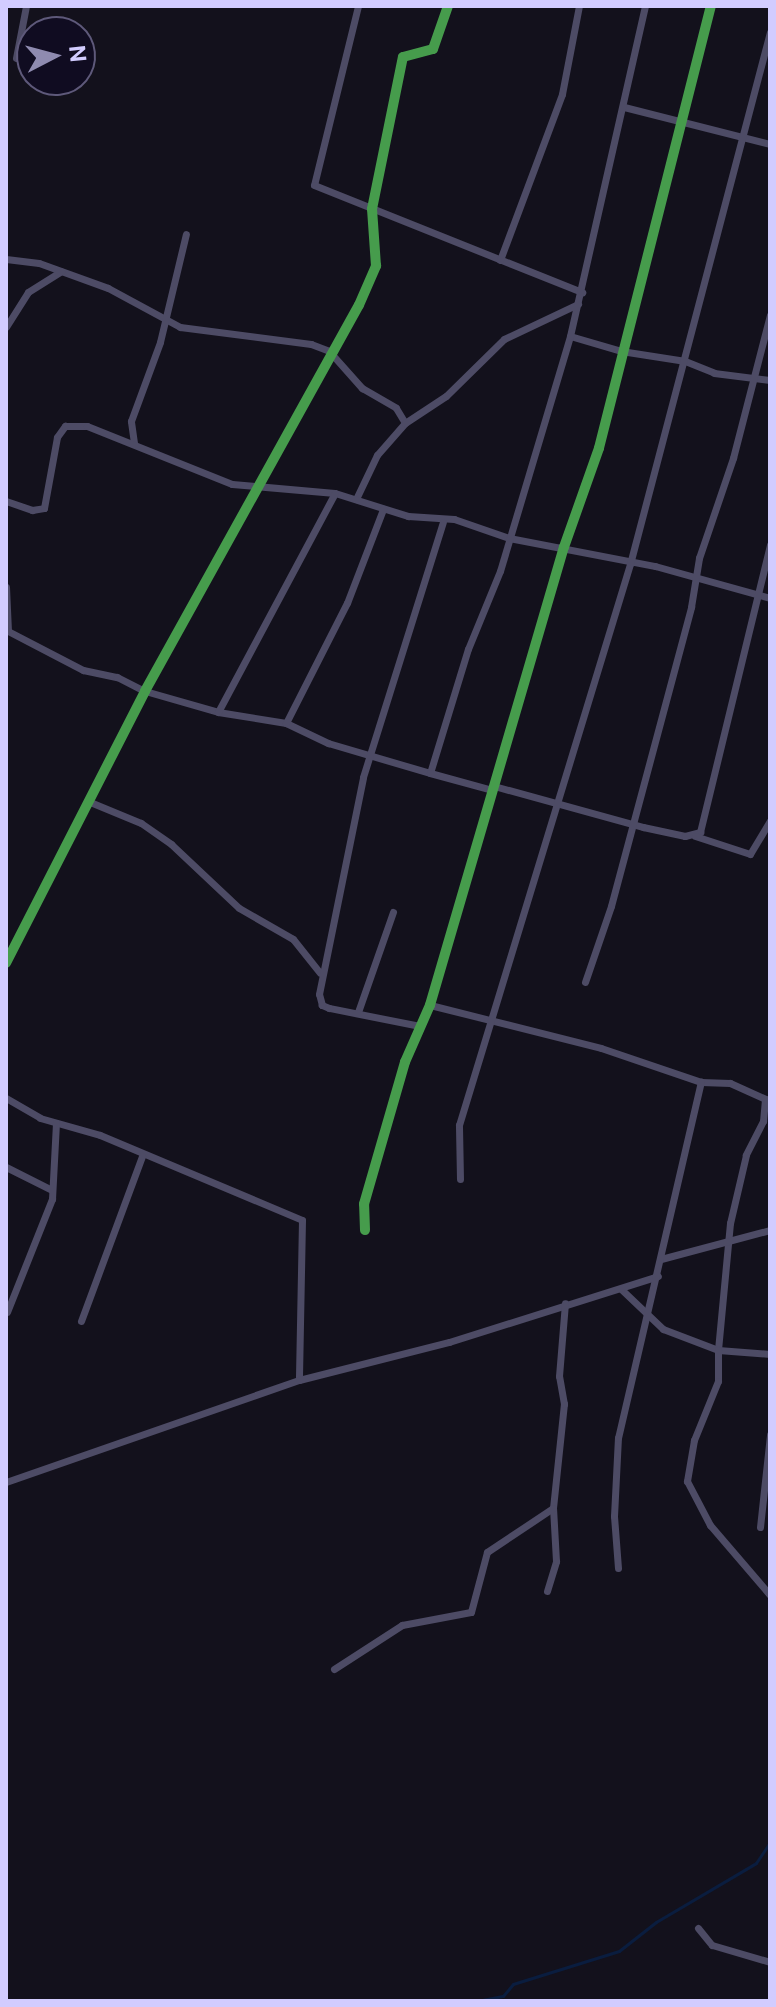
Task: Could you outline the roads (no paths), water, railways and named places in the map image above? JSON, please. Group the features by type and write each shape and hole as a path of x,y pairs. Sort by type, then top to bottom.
{"street":[{"path":"358,6 314,185 582,292"},
{"path":"6,963 145,691 376,266 372,209 403,57 433,49 448,6"},
{"path":"500,260 562,94 579,6"},
{"path":"430,773 509,538 570,336 645,6"},
{"path":"365,1230 364,1204 420,1026 430,1005 564,547 599,448 621,351 711,6"},
{"path":"460,1179 459,1125 630,564 770,32"},
{"path":"624,107 770,144"},
{"path":"134,443 131,421 166,315 186,234"},
{"path":"6,259 61,271 166,315 173,324 203,332 268,336 329,351 362,388 396,408 405,423"},
{"path":"6,327 28,292 61,271"},
{"path":"356,499 377,455 405,423 446,396 504,339 578,304"},
{"path":"585,982 691,607 694,577 770,315"},
{"path":"570,336 621,351 685,361 714,373 770,380"},
{"path":"6,501 32,510 44,508 54,449 65,426 87,426 232,484 335,493 383,509 443,522 454,519 509,538 564,547 770,598"},
{"path":"218,712 335,493"},
{"path":"286,723 347,603 383,509"},
{"path":"420,1026 322,1005 320,973 370,754 443,522"},
{"path":"695,836 748,649 754,596 770,544"},
{"path":"6,587 7,630 83,670 117,677 145,691 218,712 286,723 328,743 430,773 558,806 695,836 750,854 770,821"},
{"path":"90,802 141,823 171,844 239,908 293,939 320,973"},
{"path":"358,1012 393,912"},
{"path":"430,1005 490,1024 601,1048 701,1082 730,1083 767,1100 763,1121 746,1155 728,1243 718,1381 694,1440 687,1481 710,1525 770,1595"},
{"path":"618,1568 614,1516 618,1438 701,1082"},
{"path":"6,1098 56,1123 302,1220 299,1380"},
{"path":"7,1312 49,1212 56,1123"},
{"path":"81,1321 142,1156"},
{"path":"6,1167 52,1190"},
{"path":"661,1259 770,1230"},
{"path":"6,1482 299,1380 449,1342 658,1276"},
{"path":"621,1289 647,1316 687,1342 718,1350 770,1354"},
{"path":"547,1591 556,1561 553,1508 564,1404 559,1366 565,1303"},
{"path":"760,1527 770,1435"},
{"path":"334,1669 402,1625 471,1612 487,1552 553,1508"},
{"path":"698,1928 712,1945 770,1962"}],"waterway":[{"path":"477,2001 503,1996 513,1984 619,1951 656,1922 756,1863 770,1842"}]}
